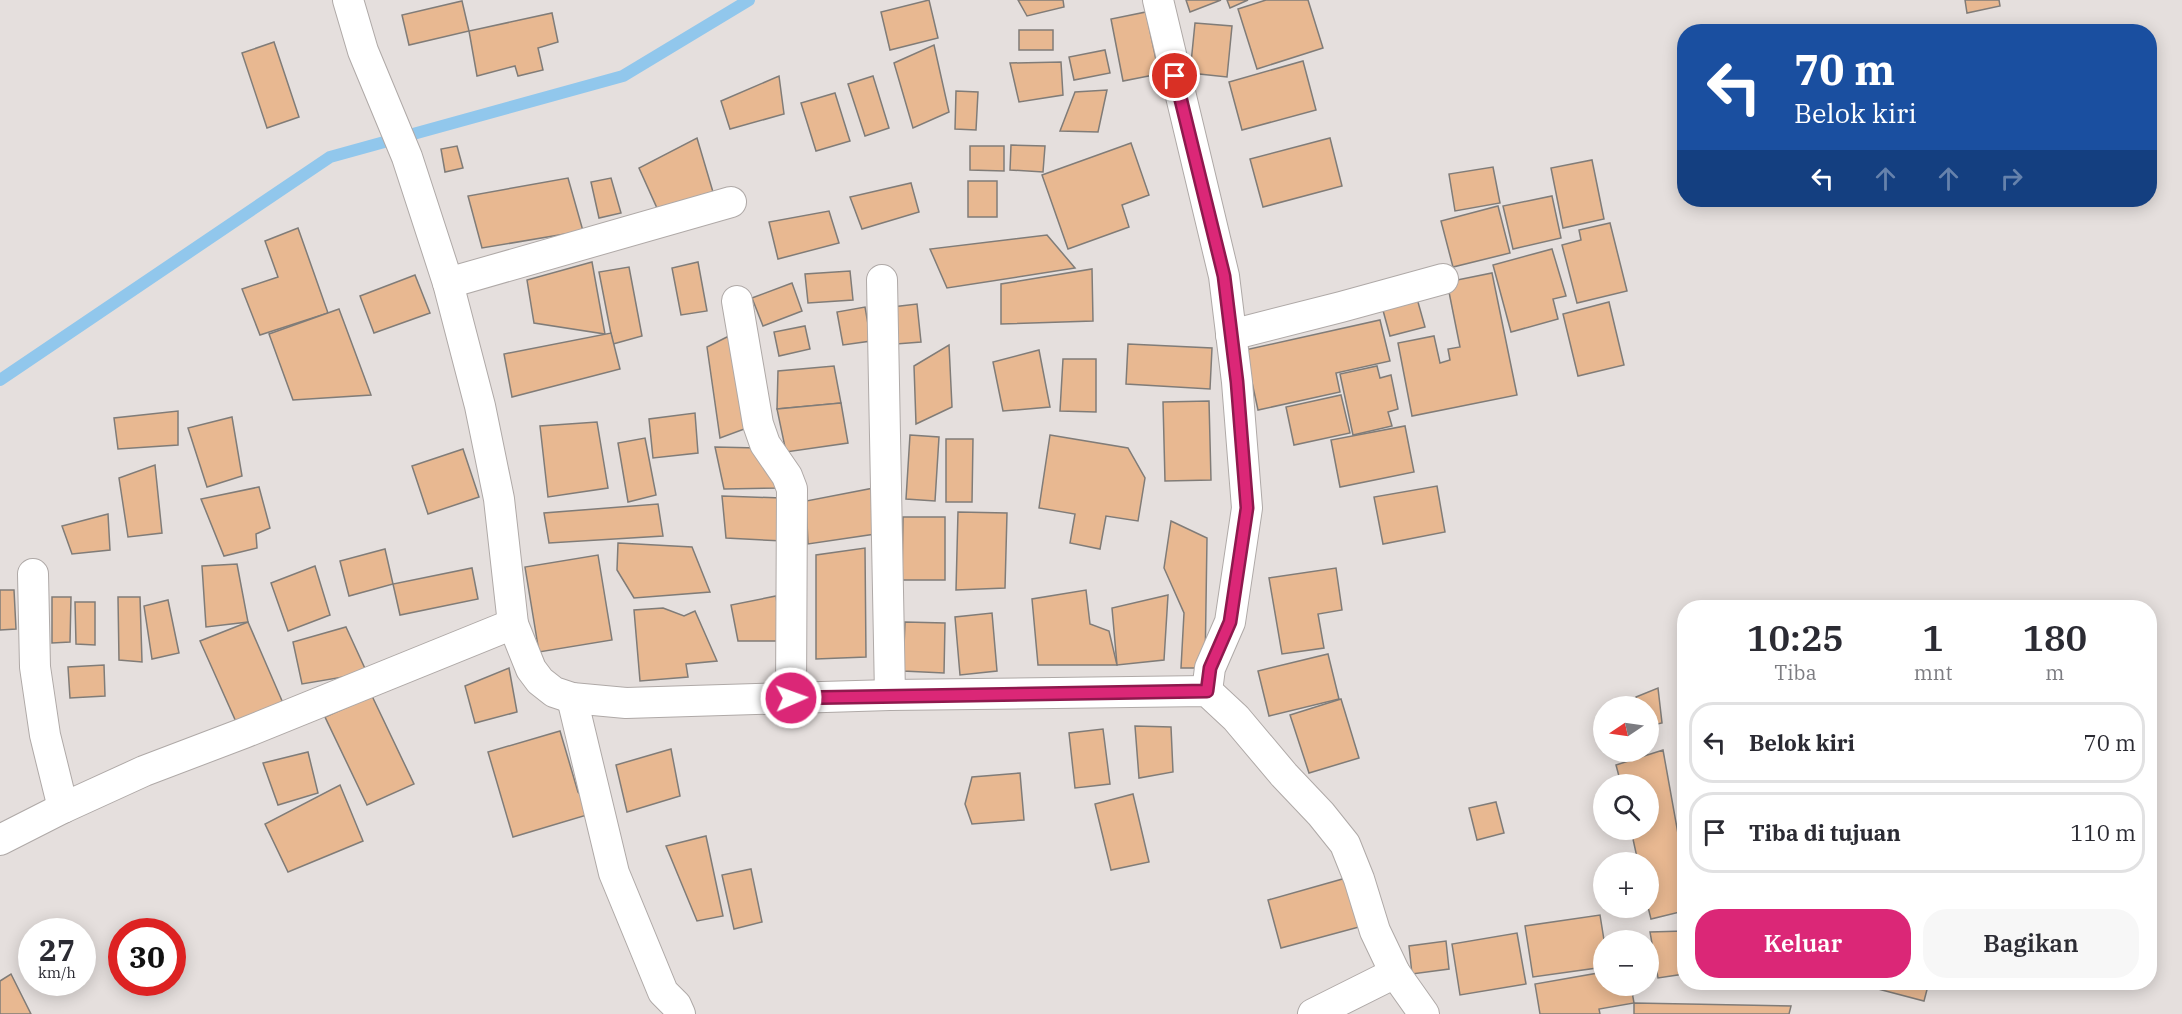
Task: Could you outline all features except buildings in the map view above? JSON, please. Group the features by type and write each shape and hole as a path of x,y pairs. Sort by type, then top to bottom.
{"street":[{"path":"348,0 363,51 407,157 447,283 480,406 499,499 513,624 531,669 540,681 554,692 572,698 626,703 890,695 1207,691 1236,718 1345,844 1359,879 1375,931 1395,973 1424,1014"},
{"path":"1158,0 1224,276 1247,508 1230,622 1210,668 1207,691"},
{"path":"447,283 731,201"},
{"path":"1231,335 1443,279"},
{"path":"882,280 890,695"},
{"path":"737,301 758,424 765,444 787,476 792,489 791,698"},
{"path":"33,574 35,667 45,735 63,808"},
{"path":"0,840 144,771 244,734 513,624"},
{"path":"572,698 614,873 663,992 676,1005 680,1014"},
{"path":"1313,1014 1395,973"}],"waterway":[{"path":"0,380 330,157 623,76 749,0"}],"route":[{"path":"791,698 1207,691 1210,668 1230,622 1247,508 1237,382 1224,276 1175,76"}]}
